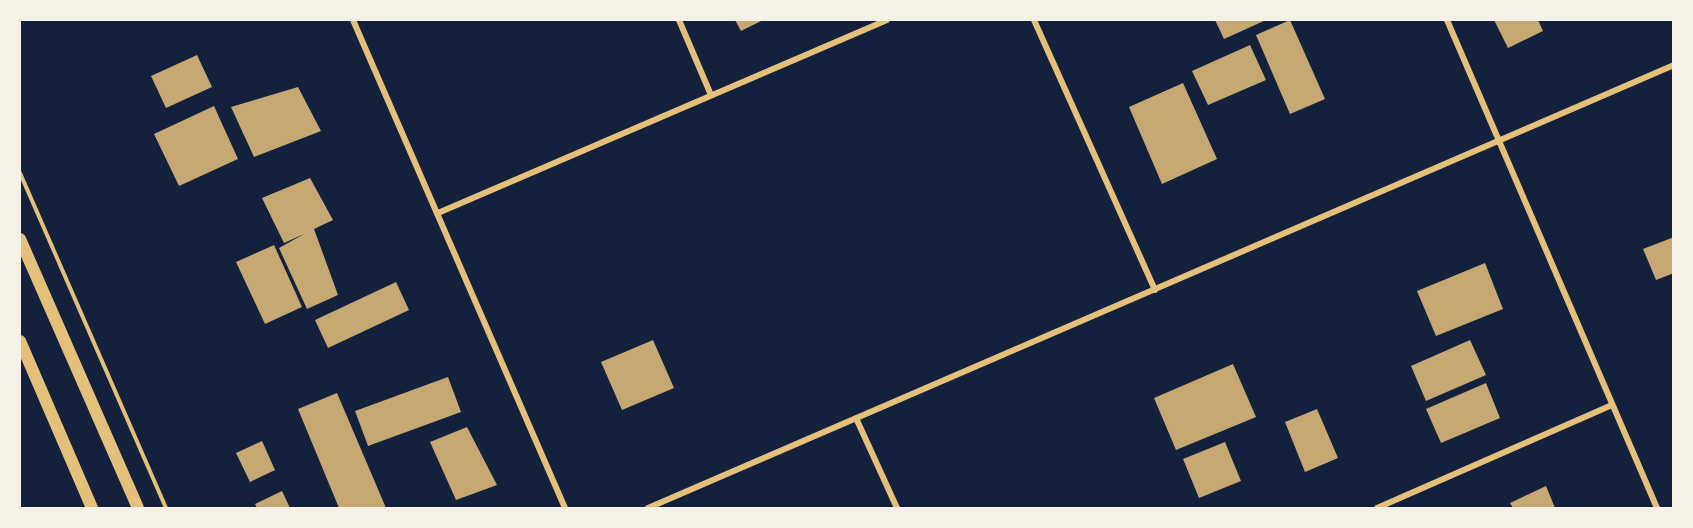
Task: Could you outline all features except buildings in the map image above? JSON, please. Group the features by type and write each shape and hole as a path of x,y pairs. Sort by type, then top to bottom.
{"main road":[{"path":"20,239 138,508"},
{"path":"20,342 92,508"}],"street":[{"path":"353,20 565,508"},
{"path":"679,20 711,95"},
{"path":"438,213 887,20"},
{"path":"1034,20 1155,290"},
{"path":"1447,20 1657,508"},
{"path":"648,508 1674,65"},
{"path":"1377,508 1612,405"},
{"path":"856,418 897,508"}],"path":[{"path":"20,173 166,508"}]}
